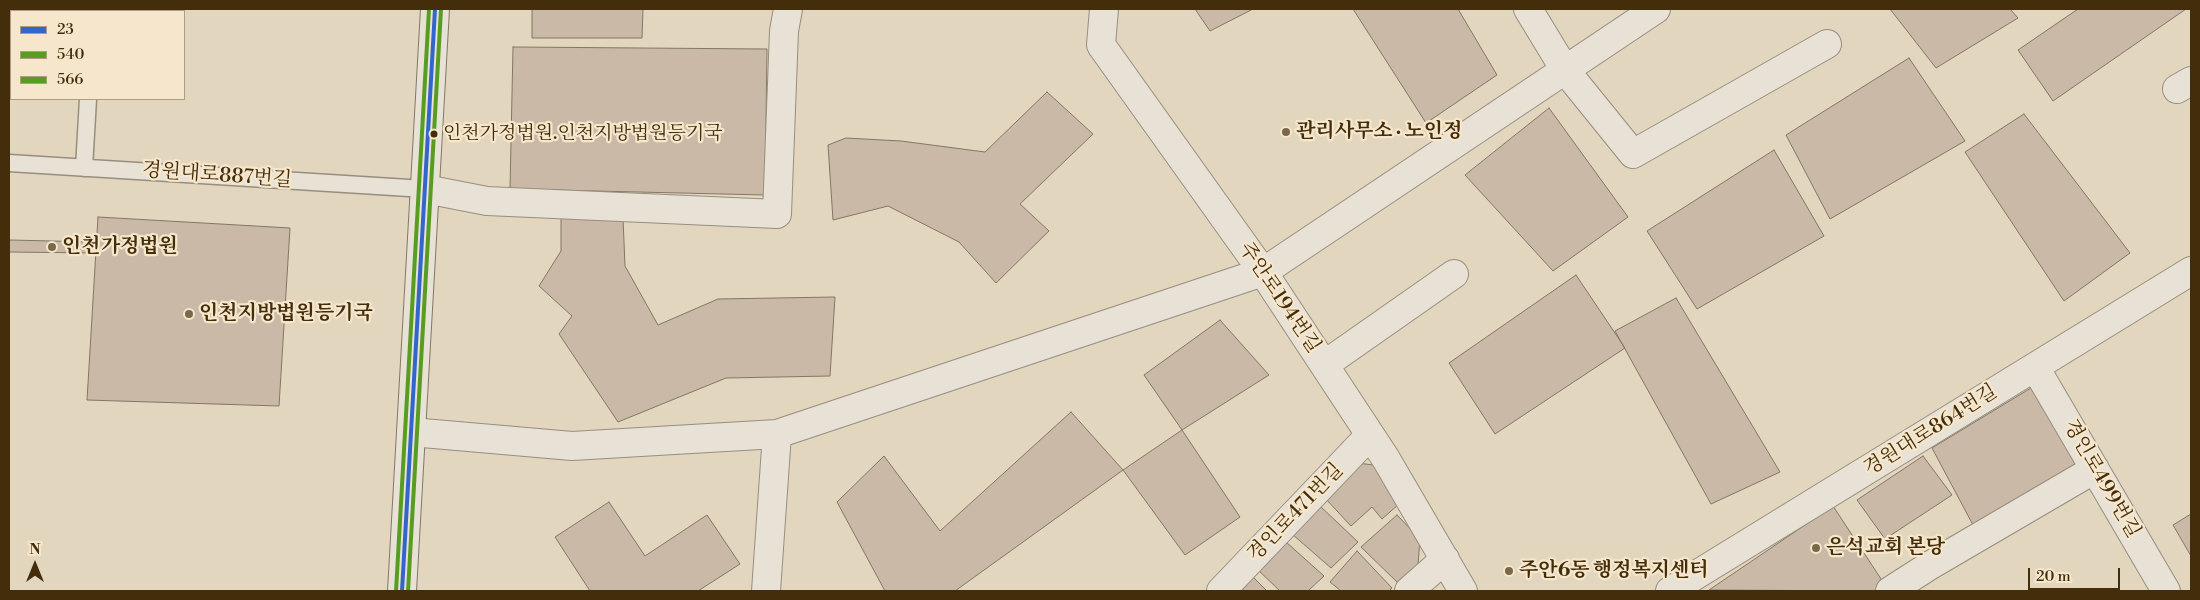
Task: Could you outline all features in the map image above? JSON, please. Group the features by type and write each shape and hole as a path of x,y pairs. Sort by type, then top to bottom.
{"street":[{"path":"402,591 435,9"},
{"name":"주안로194번길","path":"1104,9 1101,45 1263,272 1370,435 1463,591"},
{"path":"1528,9 1565,70 1633,154 1827,44"},
{"path":"411,432 572,446 776,434 1263,272 1656,9"},
{"path":"425,189 487,201 776,214 786,20"},
{"name":"경원대로864번길","path":"1670,591 2191,271"},
{"path":"1324,366 1454,274"},
{"name":"경인로499번길","path":"2035,367 2166,591"},
{"path":"766,591 776,434"},
{"name":"경인로471번길","path":"1221,591 1370,435"},
{"path":"1890,591 1929,566 2095,469"},
{"path":"1409,591 1445,559"}],"lane":[{"path":"84,168 88,100"},
{"name":"경원대로887번길","path":"9,163 425,189"}],"building":[{"path":"532,9 643,9 642,38 532,38"},
{"path":"1195,9 1253,9 1210,31"},
{"path":"1353,9 1458,9 1497,75 1426,123"},
{"path":"1890,9 2010,9 2018,18 1936,68"},
{"path":"2078,9 2186,9 2053,101 2018,50"},
{"path":"513,47 767,49 765,195 510,189"},
{"path":"1909,58 1965,141 1830,219 1786,135"},
{"path":"1047,92 1093,134 1020,204 1049,231 996,283 959,242 888,206 833,220 828,145 846,138 901,141 985,152"},
{"path":"1549,108 1628,217 1553,271 1465,175"},
{"path":"2024,114 2130,253 2064,301 1965,152"},
{"path":"1774,150 1824,236 1697,309 1647,231"},
{"path":"561,214 623,218 625,266 658,325 718,299 835,297 830,376 726,378 618,422 559,334 572,316 539,286 561,251"},
{"name":"인천지방법원등기국","path":"98,217 290,228 279,406 87,400"},
{"name":"인천가정법원","path":"9,240 96,242 95,253 9,252"},
{"path":"1576,275 1625,348 1495,434 1449,363"},
{"path":"1676,298 1780,472 1711,504 1615,331"},
{"path":"1220,320 1269,375 1182,430 1144,375"},
{"path":"2031,388 2077,465 1973,525 1932,448"},
{"path":"1071,412 1123,470 955,591 885,591 837,502 884,456 940,531"},
{"path":"1182,430 1240,517 1185,555 1123,470"},
{"path":"1923,456 1952,495 1885,539 1857,500"},
{"path":"1357,463 1374,465 1399,504 1382,519 1372,507 1351,526 1324,497"},
{"path":"609,502 645,556 707,515 740,564 698,591 590,591 555,537"},
{"path":"1320,506 1358,542 1331,568 1292,534"},
{"name":"은석교회 본당","path":"1833,506 1889,591 1709,590"},
{"path":"2191,514 2191,556 2173,525"},
{"path":"1397,515 1420,539 1418,565 1398,583 1361,547"},
{"path":"1286,542 1324,576 1308,591 1280,591 1257,569"},
{"path":"1357,551 1392,588 1389,591 1341,591 1330,582"},
{"path":"1252,576 1267,591 1237,591"}],"transit line":[{"name":"566","path":"396,591 429,9"},
{"name":"23","path":"402,591 435,9"},
{"name":"540","path":"408,591 441,9"}],"place":[{"name":"관리사무소 · 노인정","path":"1286,132"},
{"name":"인천가정법원.인천지방법원등기국","path":"434,134"},
{"name":"인천가정법원","path":"52,247"},
{"name":"인천지방법원등기국","path":"189,314"},
{"name":"은석교회 본당","path":"1816,548"},
{"name":"주안6동 행정복지센터","path":"1509,571"}]}
